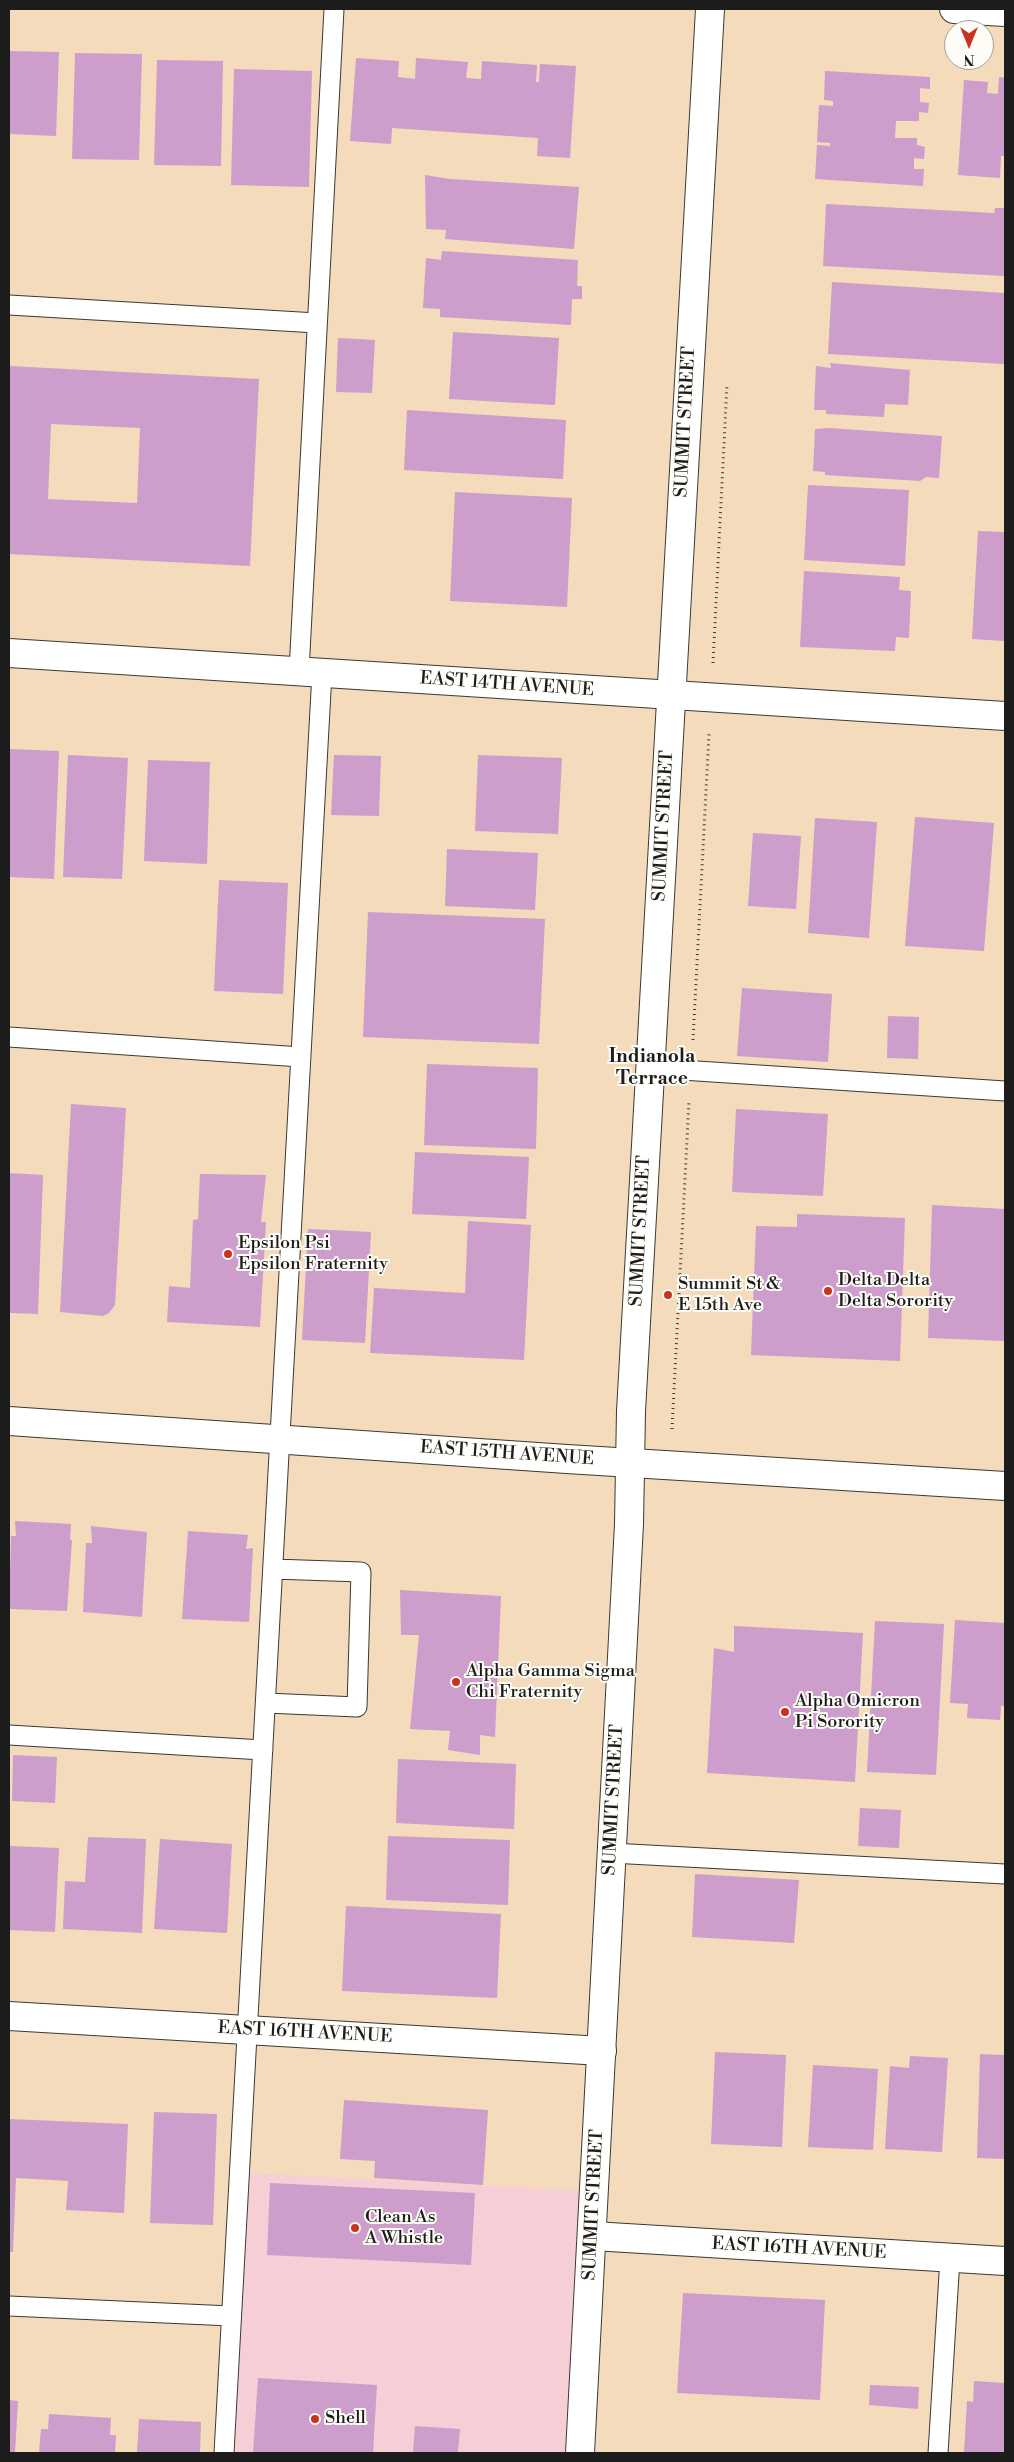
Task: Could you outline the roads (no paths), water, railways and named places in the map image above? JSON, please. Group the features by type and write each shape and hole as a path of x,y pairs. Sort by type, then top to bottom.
{"street":[{"name":"SUMMIT STREET","path":"580,2453 593,2236 629,1524 629,1462 710,9"},
{"path":"954,9 1005,12"},
{"name":"EAST 14TH AVENUE","path":"9,653 1005,716"},
{"name":"EAST 15TH AVENUE","path":"9,1421 558,1459 670,1464 1005,1486"},
{"name":"EAST 16TH AVENUE","path":"9,2016 602,2051"},
{"name":"EAST 16TH AVENUE","path":"593,2236 1005,2261"}],"lane":[{"path":"224,2453 301,1057 311,672 317,323 334,9"},
{"path":"9,305 317,323"},
{"path":"9,1037 301,1057"},
{"path":"651,1068 1005,1091"},
{"path":"266,1703 357,1707 361,1572 274,1569"},
{"path":"9,1735 264,1750"},
{"path":"611,1852 1005,1874"},
{"path":"938,2453 950,2258"},
{"path":"9,2306 231,2316"}],"place":[{"name":"Epsilon Psi Epsilon Fraternity","path":"228,1254"},
{"name":"Delta Delta Delta Sorority","path":"828,1291"},
{"name":"Summit St & E 15th Ave","path":"668,1295"},
{"name":"Alpha Gamma Sigma Chi Fraternity","path":"456,1682"},
{"name":"Alpha Omicron Pi Sorority","path":"785,1712"},
{"name":"Clean As A Whistle","path":"355,2228"},
{"name":"Shell","path":"315,2419"}],"district":[{"name":"Indianola Terrace","path":"652,1068"}]}
